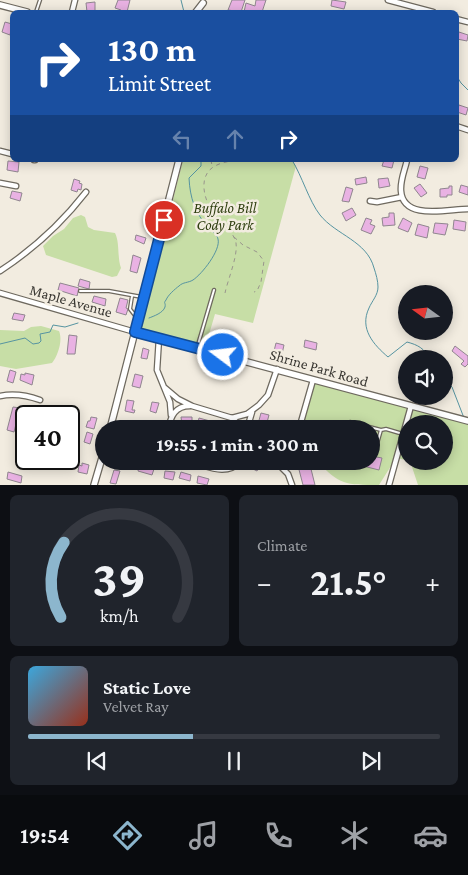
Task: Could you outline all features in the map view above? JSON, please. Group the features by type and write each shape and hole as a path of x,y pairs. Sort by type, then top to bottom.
{"street":[{"path":"388,0 426,10"},
{"path":"2,3 21,10"},
{"path":"112,420 178,162"},
{"path":"407,162 402,181 402,197 414,210 468,209"},
{"path":"0,183 16,186"},
{"path":"0,272 40,242 86,192"},
{"path":"370,201 377,202 402,197"},
{"name":"Maple Avenue","path":"0,293 135,332"},
{"name":"Shrine Park Road","path":"135,332 468,421"},
{"path":"159,338 158,370 170,402 172,415 171,420"},
{"path":"232,418 252,411 268,395 277,369"},
{"path":"302,420 313,380"},
{"path":"165,388 178,399 192,406 235,420"},
{"path":"0,396 9,394 26,395 40,400"},
{"path":"172,415 180,408 192,406"},
{"path":"408,415 411,406"},
{"path":"249,420 252,411"},
{"path":"389,485 398,452"},
{"path":"94,485 98,470"},
{"path":"284,470 288,474 292,485"}],"lane":[{"path":"197,348 214,290"},
{"path":"80,291 109,291 144,297"},
{"path":"132,296 130,309 138,320"},
{"path":"380,434 381,430 386,429 398,433"}],"path":[{"path":"211,162 212,167"},
{"path":"224,162 212,167 206,175 204,182 207,201 211,210 232,234 243,245 257,252 264,260 261,282 257,291 254,292"},
{"path":"225,293 235,252 235,241 232,234"}],"green space":[{"name":"Buffalo Bill Cody Park","path":"182,162 293,162 296,166 253,323 215,314 205,348 143,330 141,327"},
{"path":"81,215 85,217 88,227 94,230 115,233 121,268 117,276 112,277 46,255 43,246 64,229 73,218"},
{"path":"41,326 59,331 59,348 52,363 16,369 0,366 0,330 24,331 31,327"},
{"path":"313,380 398,402 398,405 408,405 445,415 398,415 398,458 396,458 379,485 358,485 344,482 327,470 380,470 380,420 302,420"},
{"path":"453,417 468,421 468,485 418,485 413,470 453,470"}],"building":[{"path":"118,0 130,0 128,10 115,8"},
{"path":"232,0 245,0 242,10 228,10"},
{"path":"256,0 266,0 263,10 244,10 246,3 255,6"},
{"path":"332,0 346,2 344,9 331,6"},
{"path":"95,2 95,10 87,10 86,3"},
{"path":"5,22 10,23 10,35 2,32"},
{"path":"459,32 468,35 467,41 459,39"},
{"path":"459,105 468,108 466,115 459,113"},
{"path":"8,161 19,162 18,172 7,170"},
{"path":"383,162 394,162 392,168 382,166"},
{"path":"420,166 428,168 425,179 417,177"},
{"path":"366,177 367,183 356,185 355,179"},
{"path":"388,178 390,186 379,188 378,179"},
{"path":"74,179 82,184 81,190 78,189 77,192 71,190"},
{"path":"420,184 427,193 421,197 414,188"},
{"path":"461,185 468,187 468,195 459,192"},
{"path":"449,186 452,186 452,195 440,197 440,189 449,188"},
{"path":"346,187 353,189 349,202 342,201"},
{"path":"12,191 22,193 20,201 10,198"},
{"path":"352,208 356,215 346,221 342,213"},
{"path":"389,213 394,213 395,225 383,226 382,218 389,217"},
{"path":"366,218 372,220 370,224 375,226 371,234 361,230"},
{"path":"403,218 412,223 408,232 398,228"},
{"path":"454,220 466,222 465,231 453,229"},
{"path":"435,223 448,224 445,235 433,233"},
{"path":"418,224 429,227 427,238 415,235"},
{"path":"136,235 146,238 144,244 135,240"},
{"path":"133,255 141,258 137,273 130,271"},
{"path":"80,279 90,282 89,289 78,286"},
{"path":"60,283 79,288 77,296 58,290"},
{"path":"94,296 106,299 105,306 92,302"},
{"path":"120,298 128,300 126,315 116,312"},
{"path":"14,313 25,315 23,321 12,319"},
{"path":"221,330 233,333 231,340 220,337"},
{"path":"69,335 77,336 75,354 67,354"},
{"path":"305,340 317,343 316,350 304,347"},
{"path":"276,343 284,345 282,354 274,351"},
{"path":"455,346 468,356 468,364 465,367 461,364 464,361 453,350"},
{"path":"143,348 149,350 147,359 141,358"},
{"path":"206,364 214,366 212,373 204,371"},
{"path":"218,366 228,369 226,376 216,373"},
{"path":"10,370 16,372 13,383 7,381"},
{"path":"25,373 34,375 32,385 20,380 21,374 25,375"},
{"path":"135,374 143,376 140,388 132,386"},
{"path":"127,400 134,401 132,410 135,410 134,413 125,411"},
{"path":"152,402 159,403 156,413 150,411"},
{"path":"13,407 15,407 14,432 7,430"},
{"path":"261,413 269,415 268,420 259,420"},
{"path":"91,417 97,418 94,429 86,427 88,421 90,421"},
{"path":"181,417 192,417 192,420 181,420"},
{"path":"87,432 93,434 90,444 84,442"},
{"path":"82,463 89,465 87,474 78,472 80,465 82,466"},
{"path":"114,470 120,471 116,484 110,483"},
{"path":"138,470 154,470 152,475"},
{"path":"299,470 311,470 315,485 303,485"},
{"path":"165,471 175,472 173,480 164,478"},
{"path":"8,472 22,476 21,483 7,479"},
{"path":"181,472 191,475 190,481 179,478"},
{"path":"198,476 209,479 207,485 197,483"}],"waterway":[{"path":"181,0 184,10"},
{"path":"459,80 468,90"},
{"path":"149,318 162,311 170,294 182,284 193,280 201,273 217,249 218,239 203,222 194,205 191,192 189,178 201,166 201,162"},
{"path":"293,162 312,203 320,215 365,251 370,259 378,282 378,290 366,316 367,330 373,342 388,357 407,342 423,350"},
{"path":"0,344 25,338 33,344 39,343 41,341 40,334 50,332 53,325 65,327 78,323"},
{"path":"453,390 464,418"}],"route":[{"path":"164,220 135,332 223,355"}]}
